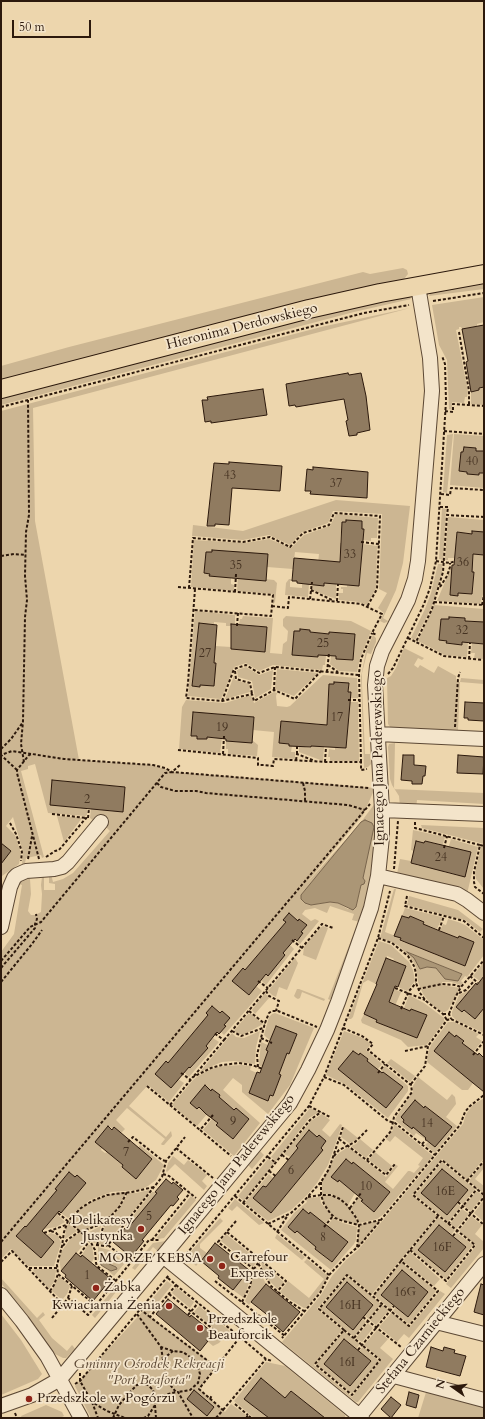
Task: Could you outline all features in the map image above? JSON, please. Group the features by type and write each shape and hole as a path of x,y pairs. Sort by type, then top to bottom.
{"main road":[{"name":"Hieronima Derdowskiego","path":"1,389 309,310 420,295 484,274"}],"street":[{"name":"Ignacego Jana Paderewskiego","path":"1,1406 63,1384 163,1256 290,1103 327,1030 371,908 385,878 382,837 376,807 381,789 375,685 377,666 382,651 408,600 415,579 418,561 432,391 430,358 420,295"},
{"path":"378,734 484,739"},
{"path":"376,807 484,814"},
{"path":"1,927 12,882 22,869 54,869 62,867 68,862 92,820"},
{"path":"385,878 457,894 484,913"},
{"path":"163,1256 179,1265 271,1356 360,1417"},
{"name":"Stefana Czarnieckiego","path":"360,1417 484,1264"},
{"path":"1,1295 33,1336 63,1384 81,1418"},
{"path":"436,1322 484,1334"},
{"path":"394,1376 484,1400"}],"path":[{"path":"1,407 364,313 420,295 484,293"},
{"path":"459,332 469,391 469,405"},
{"path":"387,676 393,668 408,638 428,593 436,561 445,411 445,364 440,352"},
{"path":"24,762 21,744 23,721 25,617 27,600 25,576 26,532 29,515 28,400"},
{"path":"445,411 453,412 453,404 484,406"},
{"path":"444,431 484,434"},
{"path":"441,494 450,495 450,488 484,490"},
{"path":"416,642 432,609 443,572 448,507 440,507"},
{"path":"189,588 194,538 243,542 270,537 290,547 303,533 329,525 334,513 380,516 377,589 367,607"},
{"path":"447,515 484,517"},
{"path":"360,542 379,544"},
{"path":"1,556 14,554 26,555"},
{"path":"436,561 450,563 455,561"},
{"path":"438,589 447,576 450,563"},
{"path":"235,592 236,574"},
{"path":"310,599 312,582"},
{"path":"336,601 338,584"},
{"path":"178,588 273,595 271,616 194,610"},
{"path":"195,589 186,698 222,701 252,694"},
{"path":"311,590 336,601"},
{"path":"434,602 483,605 484,596"},
{"path":"272,606 288,608 289,597 356,603 382,614"},
{"path":"237,626 238,613"},
{"path":"372,633 361,659 359,674 361,770 368,769 373,766 373,759 379,759"},
{"path":"408,638 444,656 484,660"},
{"path":"469,659 470,643"},
{"path":"327,672 329,653"},
{"path":"234,669 246,665 259,673 275,667 359,674"},
{"path":"328,665 338,673"},
{"path":"274,690 275,667"},
{"path":"222,701 234,669"},
{"path":"234,669 236,679 250,683 254,700 274,690 295,699 321,671"},
{"path":"454,738 458,678 460,672"},
{"path":"348,700 359,700"},
{"path":"1,749 11,739 23,721"},
{"path":"223,754 224,736"},
{"path":"296,760 297,745"},
{"path":"325,762 326,747"},
{"path":"178,750 258,758 258,765 264,766 273,766 274,759 318,762 361,762"},
{"path":"40,861 17,770 1,755 12,751 64,759 154,765 172,772"},
{"path":"17,770 29,755 32,754"},
{"path":"296,754 318,762"},
{"path":"172,772 180,765"},
{"path":"1,961 30,927 40,922 164,773 172,772 381,789"},
{"path":"157,783 161,787 174,791 196,791 348,805 365,810 376,807"},
{"path":"303,783 305,802"},
{"path":"52,814 92,820 89,808"},
{"path":"1,1242 365,810"},
{"path":"63,1384 80,1381 179,1265 308,1106 324,1077 378,938 387,904 385,878 399,819 404,820"},
{"path":"415,820 415,828 484,846"},
{"path":"10,823 16,834 22,852 22,869"},
{"path":"22,869 31,848 33,835"},
{"path":"444,848 447,836"},
{"path":"480,845 474,872 474,882 475,887 484,894"},
{"path":"407,896 405,906 464,922 484,938"},
{"path":"1,968 34,928 37,919 36,914"},
{"path":"439,930 444,916"},
{"path":"37,919 40,922"},
{"path":"170,1105 322,924 333,928"},
{"path":"1,982 42,930"},
{"path":"378,938 392,943 408,956 414,966 418,989 426,1001"},
{"path":"292,940 302,948"},
{"path":"451,1019 449,1014 458,994 470,976 484,960"},
{"path":"470,976 478,983"},
{"path":"458,994 466,990 475,980"},
{"path":"258,981 268,988"},
{"path":"401,1008 408,993 416,983"},
{"path":"418,989 442,984 462,987"},
{"path":"395,988 426,1001 443,1014 447,1020"},
{"path":"266,991 269,996 279,1001 276,1011"},
{"path":"249,1011 265,1024"},
{"path":"258,1067 257,1055 260,1038 263,1028 272,1011 276,1011 317,1026"},
{"path":"443,1014 449,1014"},
{"path":"411,1085 425,1066 428,1046 447,1020 451,1019 484,1035"},
{"path":"232,1031 241,1036 263,1028"},
{"path":"343,1028 362,1036 373,1044 368,1050 411,1085 412,1092 394,1117 392,1122 393,1127 367,1160"},
{"path":"214,1033 224,1040"},
{"path":"260,1038 272,1043"},
{"path":"473,1055 484,1042"},
{"path":"405,1051 428,1046"},
{"path":"193,1077 211,1068 222,1065 247,1064 263,1069"},
{"path":"378,1073 385,1064"},
{"path":"181,1073 191,1080"},
{"path":"324,1077 344,1085 388,1121 395,1123 435,1155"},
{"path":"147,1086 234,1158"},
{"path":"216,1418 271,1356 320,1292 329,1276 346,1257 357,1249 460,1125 465,1112 484,1095"},
{"path":"308,1106 330,1117"},
{"path":"243,1203 310,1120 321,1112"},
{"path":"200,1130 213,1115"},
{"path":"277,1232 284,1219 307,1198 321,1182 329,1169 343,1127"},
{"path":"333,1157 339,1150 355,1142 367,1130"},
{"path":"58,1213 95,1245 108,1245 154,1187 163,1174 166,1161 186,1136"},
{"path":"128,1142 133,1137 162,1160 166,1161"},
{"path":"339,1139 386,1175 395,1164"},
{"path":"422,1144 426,1140"},
{"path":"176,1148 222,1185"},
{"path":"282,1155 290,1161"},
{"path":"268,1157 276,1163"},
{"path":"410,1250 446,1281 474,1245 457,1231 438,1216 413,1195 442,1160 484,1196 457,1231 452,1236"},
{"path":"467,1181 484,1161"},
{"path":"269,1171 277,1177"},
{"path":"163,1174 170,1176 198,1200"},
{"path":"321,1182 321,1195 324,1204 333,1216 343,1222 359,1225 381,1220"},
{"path":"62,1246 62,1240 68,1221 81,1208 92,1201 107,1195 132,1192 154,1187"},
{"path":"448,1224 477,1189"},
{"path":"50,1291 58,1274 58,1256 62,1246 67,1240 81,1232 96,1227 105,1221 120,1206 127,1192"},
{"path":"152,1240 190,1193"},
{"path":"350,1208 361,1193"},
{"path":"307,1198 321,1195 331,1195 340,1199 350,1208 357,1218 359,1225 357,1249"},
{"path":"235,1196 329,1276"},
{"path":"458,1202 484,1225"},
{"path":"268,1224 290,1213"},
{"path":"324,1227 333,1216"},
{"path":"373,1296 438,1216"},
{"path":"105,1221 95,1245 96,1263 97,1266 116,1281"},
{"path":"236,1221 218,1242 254,1269"},
{"path":"44,1233 66,1225"},
{"path":"51,1230 62,1240"},
{"path":"227,1232 286,1281 277,1292"},
{"path":"80,1254 90,1240"},
{"path":"68,1298 88,1315 149,1240 166,1240"},
{"path":"108,1245 130,1263"},
{"path":"1,1262 12,1251 63,1305"},
{"path":"242,1302 250,1286 254,1269 261,1260"},
{"path":"344,1330 315,1364 352,1395 380,1360 354,1338 344,1330 319,1310 347,1275 409,1326 438,1291 401,1261"},
{"path":"258,1263 268,1282 277,1292 304,1311"},
{"path":"150,1317 176,1285 179,1265"},
{"path":"28,1268 57,1268"},
{"path":"58,1274 95,1306"},
{"path":"213,1280 285,1336"},
{"path":"176,1285 240,1337 271,1356"},
{"path":"52,1318 68,1298 72,1286"},
{"path":"169,1294 213,1329"},
{"path":"188,1315 198,1303"},
{"path":"354,1338 382,1304"},
{"path":"358,1350 394,1306"},
{"path":"140,1309 216,1367"},
{"path":"136,1314 161,1347 167,1381 177,1392 193,1418"},
{"path":"363,1317 396,1343"},
{"path":"223,1410 198,1389 240,1337"},
{"path":"144,1418 148,1416 159,1399 165,1395 190,1390 198,1383 200,1374 197,1364 193,1359 183,1352 173,1351 161,1347"},
{"path":"164,1359 173,1351"},
{"path":"80,1381 92,1402 98,1418"},
{"path":"113,1418 119,1405 132,1390 140,1384 144,1384 151,1387 155,1397 156,1418"},
{"path":"210,1399 212,1395"},
{"path":"92,1402 125,1418"},
{"path":"235,1404 247,1417 251,1418"}],"green space":[{"path":"403,268 407,270 408,274 404,279 1,382 1,366 69,347 363,272 370,274"},
{"path":"484,284 484,289 429,296 431,292 435,291"},
{"path":"409,296 411,299 354,312 1,405 1,395 299,319"},
{"path":"484,297 484,322 477,324 477,326 462,329 459,327 459,329 456,330 468,392 464,403 452,402 452,410 449,409 447,360 439,345 432,305"},
{"path":"410,308 33,408 35,521 79,760 153,765 173,772 375,788 363,815 305,885 358,826 301,895 311,905 330,902 338,903 348,909 356,907 361,885 365,881 363,878 364,821 361,822 376,802 375,852 369,890 360,922 352,920 354,914 330,906 327,913 315,908 305,910 302,914 311,921 315,919 319,921 300,944 297,941 303,934 301,932 307,925 300,919 298,921 289,914 284,920 286,922 245,970 233,981 249,995 256,986 262,991 248,1008 224,1035 221,1032 226,1026 220,1013 211,1006 206,1013 208,1015 168,1063 166,1061 155,1074 178,1079 184,1083 169,1102 148,1085 129,1106 166,1137 171,1131 172,1136 164,1145 161,1144 165,1139 127,1108 116,1120 125,1129 121,1133 108,1126 96,1142 102,1148 101,1150 105,1153 107,1152 123,1165 122,1167 136,1179 152,1159 138,1148 140,1145 164,1165 156,1180 139,1190 111,1192 90,1200 68,1218 61,1213 69,1204 71,1198 73,1199 80,1190 84,1182 86,1183 77,1175 75,1177 69,1172 55,1189 57,1190 26,1227 24,1226 16,1236 41,1257 54,1242 46,1235 51,1233 58,1236 61,1243 54,1266 28,1266 11,1249 1,1259 1,952 14,934 22,885 15,883 28,878 30,879 31,894 28,911 31,915 41,912 42,877 44,876 44,890 55,890 55,884 49,883 49,874 51,874 53,882 63,879 73,873 110,831 104,825 95,822 90,818 91,808 123,811 125,787 53,780 87,808 87,815 48,813 35,764 28,766 28,769 21,771 44,857 42,858 41,855 26,858 25,863 22,864 23,852 13,817 6,826 15,835 21,853 19,864 2,876 1,879 1,864 11,851 1,843 1,411 321,327"},
{"path":"484,387 484,405 471,404 471,392"},
{"path":"453,434 447,493 443,492 447,435"},
{"path":"454,434 484,436 484,451 476,451 476,448 464,447 463,452 461,453 459,471 467,472 467,474 479,475 479,473 484,473 484,488 450,485"},
{"path":"336,500 410,506 403,563 396,590 383,618 388,621 387,622 384,623 380,621 384,613 378,608 387,593 379,589 382,514 333,511 328,523 302,532 290,545 269,535 243,540 192,536 193,525 243,531"},
{"path":"442,508 446,509 443,560 439,559"},
{"path":"336,514 378,518 377,538 371,538 371,541 363,540 364,529 362,529 362,521 347,520 346,522 342,522 340,564 318,563 319,554 295,552 293,569 267,567 222,551 212,550 212,552 206,552 204,573 210,574 210,576 231,578 231,584 234,585 234,591 191,587 194,540 245,543 269,539 291,548 304,535 330,526"},
{"path":"448,517 484,520 484,532 472,534 457,532 455,558 448,558 448,560 445,560"},
{"path":"363,544 377,546 376,588 367,605 359,602 339,600 339,593 343,593 343,589 341,589 341,587 347,587 347,585 359,586 361,567 360,552 362,551"},
{"path":"473,554 484,555 484,591 480,604 437,601 452,565 450,595 458,596 458,593 472,594 474,573 471,572"},
{"path":"438,564 442,564 442,572 432,606 415,640 411,638 431,593"},
{"path":"238,576 274,580 277,583 275,602 273,604 274,594 237,591"},
{"path":"289,579 292,579 292,581 290,581 290,587 302,588 302,584 309,584 308,597 285,595 286,583"},
{"path":"313,582 324,586 324,583 336,584 336,599 312,590"},
{"path":"434,605 484,609 484,622 465,621 465,618 450,617 449,619 441,619 440,640 447,641 447,643 462,645 462,642 468,642 467,657 445,655 418,641"},
{"path":"195,611 235,615 235,626 226,626 226,623 214,622 214,625 199,624 192,686 200,687 200,685 214,686 216,664 214,663 215,646 231,647 231,649 240,650 241,647 247,650 265,652 267,627 257,626 256,628 251,628 250,625 239,624 240,619 242,619 243,616 273,618 270,653 282,654 283,644 287,641 288,631 283,626 283,619 286,616 351,621 371,631 360,658 357,672 339,671 330,664 331,656 336,656 336,659 353,660 355,634 329,632 329,634 310,632 310,630 300,629 300,631 294,631 292,655 301,656 311,654 311,657 318,657 318,655 326,656 325,665 323,665 322,670 273,665 259,671 246,663 234,667 221,699 188,696"},
{"path":"373,635 376,638 376,642 371,654 367,653 362,673 365,754 370,754 371,764 364,768 361,677 366,651"},
{"path":"472,643 483,644 484,659 474,658 475,653 471,653"},
{"path":"404,648 424,658 422,660 418,658 414,665 418,668 420,665 434,673 438,666 456,676 456,682 460,682 458,730 391,728 388,724 387,678 391,676 396,668"},
{"path":"246,667 259,675 273,670 271,689 255,698 252,681 238,677 237,670"},
{"path":"277,669 318,673 294,696 275,689"},
{"path":"323,675 357,678 358,698 350,698 348,692 349,683 329,684 327,727 319,726 319,724 309,723 309,725 297,722 281,721 279,743 289,744 289,746 292,746 291,752 295,752 295,759 272,757 274,732 253,730 254,717 237,715 237,718 225,714 225,717 217,716 218,714 212,713 212,716 193,712 191,736 197,736 197,739 207,739 207,737 222,738 220,753 179,749 182,707 186,700 225,703 251,695 254,703 274,692 277,693 277,706 287,707 290,706"},
{"path":"234,676 235,680 249,684 250,692 225,699"},
{"path":"461,678 484,680 484,684 460,682"},
{"path":"348,702 358,702 359,761 330,761 330,757 328,757 329,749 335,750 335,747 346,748"},
{"path":"252,740 258,745 257,756 228,754 228,749 226,749 226,741"},
{"path":"395,743 394,788 390,779 388,747 389,744"},
{"path":"299,745 305,745 305,747 311,748 311,746 324,747 323,761 299,752"},
{"path":"395,789 484,793 484,804 417,800 416,808 400,807 399,796"},
{"path":"57,816 82,818 64,842"},
{"path":"421,825 484,828 484,844 422,828"},
{"path":"413,830 445,837 442,847 439,844 417,841 414,851 411,850"},
{"path":"451,839 478,847 467,894 397,874 400,859 411,861 411,863 419,866 420,863 425,865 425,867 430,868 431,866 444,869 444,872 464,877 471,853 448,849"},
{"path":"481,847 484,847 484,889 476,879 475,873"},
{"path":"394,889 396,889 385,932 401,938 400,941 406,943 407,941 420,946 419,948 424,950 426,948 435,952 434,954 444,958 445,956 450,958 450,960 464,966 474,942 440,931 443,924 446,925 448,919 465,925 484,940 484,955 467,977 465,976 461,981 463,983 461,985 451,982 442,982 442,985 460,988 448,1010 442,1012 430,1003 423,994 418,982 416,967 413,961 399,946 380,938","holes":["408,952 462,974 437,968 427,967 420,969 414,958"]},
{"path":"409,896 458,910 483,929 480,932 465,920 407,905"},
{"path":"405,908 442,918 437,929 423,924 424,922 410,916 409,918 402,916"},
{"path":"323,926 328,928 316,960 303,955 304,947"},
{"path":"352,938 354,939 330,1000 328,999"},
{"path":"379,941 391,945 409,962 413,970 415,981 407,991 398,987 406,966 393,961 394,959 387,956 376,984 368,980 363,983 353,1017 348,1019"},
{"path":"290,945 294,949 266,985 261,980 285,955 283,953"},
{"path":"295,958 298,963 287,990 279,987 276,997 272,995 268,991"},
{"path":"484,962 484,976 480,981 473,976"},
{"path":"297,989 325,999 324,1001 302,992 300,998 298,999 294,996"},
{"path":"394,989 401,992 395,1006 389,1003"},
{"path":"471,989 456,1007 462,1012 464,1010 475,1019 484,1008 484,1033 456,1020 452,1016 452,1012 459,995"},
{"path":"265,993 269,998 255,1014 252,1010"},
{"path":"409,995 424,1003 444,1018 444,1022 426,1045 408,1047 401,1040 362,1023 361,1020 364,1014 377,1020 376,1022 417,1038 427,1015 404,1008"},
{"path":"275,1013 314,1028 290,1085 268,1114 242,1092 242,1085 233,1078 223,1090 260,1123 234,1156 203,1130 212,1119 218,1123 216,1125 233,1139 249,1119 236,1108 234,1110 219,1097 220,1095 213,1089 211,1091 205,1086 190,1103 197,1109 199,1107 207,1114 197,1126 172,1105 198,1076 211,1069 224,1066 242,1065 251,1066 250,1070 257,1073 249,1093 268,1101 270,1095 273,1096 287,1053 289,1054 297,1034 276,1026 270,1040 266,1037 264,1035 269,1017"},
{"path":"248,1014 251,1014 263,1024 245,1034 238,1034 234,1031"},
{"path":"448,1022 454,1022 479,1034 476,1037 482,1041 473,1052 462,1043 464,1041 456,1035 455,1037 450,1033 473,1083 468,1090 462,1090 427,1062 431,1045"},
{"path":"260,1031 256,1047 255,1064 234,1061 222,1062 199,1073 232,1033 236,1037 244,1038"},
{"path":"344,1031 363,1038 371,1044 366,1050 382,1064 377,1070 361,1053 359,1055 353,1051 339,1069 402,1087 383,1072 380,1072 385,1066 408,1086 408,1091 388,1118 345,1084 326,1075"},
{"path":"213,1038 219,1042 189,1077 184,1072 189,1067 191,1068 194,1064 193,1062"},
{"path":"261,1042 268,1045 264,1067 260,1066 259,1064"},
{"path":"391,1059 415,1076 410,1082 387,1063"},
{"path":"418,1077 447,1100 452,1094 455,1097 456,1104 446,1117 457,1126 435,1153 425,1145 428,1142 435,1147 451,1127 426,1106 424,1108 415,1100 401,1117 404,1120 403,1122 411,1129 413,1127 427,1137 425,1139 416,1133 414,1136 395,1119 413,1092 413,1086"},
{"path":"484,1098 484,1158 467,1180 442,1159 412,1195 437,1216 372,1294 347,1274 317,1309 342,1330 314,1365 352,1397 381,1360 364,1345 377,1330 388,1339 380,1348 393,1359 358,1402 356,1402 282,1342 321,1295 332,1276 347,1259 358,1250 463,1124 466,1114 473,1105"},
{"path":"310,1108 319,1112 309,1118 276,1161 271,1157"},
{"path":"322,1114 330,1120 322,1130 330,1137 340,1124 342,1125 328,1165 317,1183 291,1210 268,1221 245,1203 269,1174 273,1178 266,1187 263,1186 253,1198 271,1213 323,1150 321,1148 326,1141 319,1135 317,1137 309,1130 296,1146 298,1148 290,1157 284,1154 311,1121"},
{"path":"394,1124 433,1156 384,1214 377,1219 360,1223 351,1208 359,1197 363,1200 361,1202 374,1212 390,1192 353,1162 352,1164 346,1159 331,1177 338,1182 339,1180 355,1193 348,1205 331,1194 322,1194 322,1181 335,1157 348,1147 386,1177 396,1165 398,1166 385,1182 393,1189 408,1171 414,1173 420,1166 418,1165 423,1158 395,1136 390,1142 386,1139 393,1130"},
{"path":"344,1127 358,1138 355,1141 349,1143 341,1137"},
{"path":"360,1139 373,1150 366,1158 351,1146 356,1144"},
{"path":"259,1150 264,1155 252,1169 247,1164"},
{"path":"375,1152 392,1166 386,1173 369,1160"},
{"path":"173,1156 184,1165 188,1160 207,1175 202,1181 207,1186 204,1190 175,1164 167,1172 166,1171 168,1163"},
{"path":"268,1159 274,1163 244,1201 238,1196"},
{"path":"442,1162 475,1189 463,1204 459,1201 468,1190 442,1169 422,1193 447,1215 457,1203 461,1207 448,1222 415,1195"},
{"path":"484,1162 484,1168 475,1179 484,1186 484,1194 469,1181"},
{"path":"150,1191 105,1245 99,1244 105,1226 121,1206 128,1193"},
{"path":"477,1191 483,1196 471,1211 464,1206"},
{"path":"127,1192 120,1206 101,1224 81,1232 68,1221 81,1208 92,1201 107,1195"},
{"path":"152,1192 158,1194 128,1229 125,1226"},
{"path":"321,1195 331,1195 340,1199 353,1212 359,1225 335,1218 324,1204"},
{"path":"191,1196 196,1200 164,1238 158,1239 157,1237"},
{"path":"320,1197 321,1203 332,1216 323,1226 322,1222 310,1212 297,1231 331,1262 348,1243 334,1231 326,1228 333,1218 357,1227 356,1240 354,1244 331,1270 281,1230 294,1213 307,1202 306,1200 308,1198"},
{"path":"201,1199 201,1203 160,1253 153,1247 135,1270 132,1268 153,1243 166,1241"},
{"path":"235,1199 264,1223 259,1225 237,1206 232,1211 228,1208"},
{"path":"484,1200 484,1222 474,1213"},
{"path":"462,1209 469,1214 456,1229 450,1224"},
{"path":"57,1214 65,1222 56,1227 44,1229"},
{"path":"471,1216 482,1225 475,1234 484,1242 484,1248 451,1288 446,1284 476,1246 459,1231"},
{"path":"438,1217 455,1230 451,1235 439,1225 418,1250 445,1271 466,1247 454,1237 457,1233 473,1245 446,1279 411,1250"},
{"path":"220,1218 223,1221 200,1244 200,1248 207,1253 196,1266 187,1256"},
{"path":"381,1220 357,1249 359,1225"},
{"path":"69,1224 77,1231 65,1239 66,1227"},
{"path":"101,1226 97,1242 94,1243 87,1233"},
{"path":"80,1233 87,1239 86,1242 61,1271 59,1258 61,1252 71,1238"},
{"path":"226,1234 258,1260 253,1267 221,1241"},
{"path":"277,1234 305,1257 302,1260 275,1238"},
{"path":"88,1245 92,1246 94,1258 90,1266 82,1255"},
{"path":"98,1247 109,1250 125,1263 114,1276 107,1270 116,1267 109,1264 102,1255 100,1258 101,1265 98,1260"},
{"path":"410,1252 440,1279 434,1286 403,1261"},
{"path":"307,1259 328,1276 319,1292 306,1308 304,1308 280,1292 288,1281 309,1298 324,1279 304,1262"},
{"path":"261,1262 284,1282 277,1289 263,1270"},
{"path":"401,1262 436,1291 409,1324 393,1311 396,1307 408,1317 428,1292 402,1270 381,1294 393,1305 390,1309 374,1295"},
{"path":"256,1268 259,1270 266,1284 249,1305 245,1301"},
{"path":"34,1269 55,1269 54,1282 49,1289 33,1271"},
{"path":"249,1270 252,1273 244,1298 233,1290"},
{"path":"59,1276 70,1286 67,1294 62,1300 52,1291"},
{"path":"347,1276 381,1304 369,1319 364,1315 373,1304 347,1283 336,1295 326,1308 353,1329 362,1318 366,1322 354,1337 320,1309"},
{"path":"1,1278 37,1318 43,1312 45,1315 39,1320 52,1338 67,1351 72,1345 73,1346 75,1349 66,1358 53,1353 34,1325 1,1283"},
{"path":"121,1280 124,1282 95,1318 92,1315"},
{"path":"167,1281 172,1285 148,1315 143,1310"},
{"path":"176,1287 194,1302 190,1308 172,1293"},
{"path":"440,1291 445,1294 409,1338 404,1334 397,1342 379,1327 392,1312 410,1327"},
{"path":"383,1305 389,1310 376,1325 370,1320"},
{"path":"199,1306 230,1331 219,1343 213,1346 206,1340 215,1329 194,1312"},
{"name":"Gminny Ośrodek Rekreacji \"Port Beaforta\"","path":"143,1311 216,1367 199,1389 225,1412 231,1404 246,1415 244,1418 91,1418 75,1386"},
{"path":"1,1314 21,1340 42,1374 38,1379 1,1395"},
{"path":"368,1323 373,1328 362,1342 356,1338"},
{"path":"344,1331 360,1344 356,1349 344,1339 324,1364 350,1386 371,1361 359,1351 363,1347 379,1361 352,1394 316,1364"},
{"path":"266,1362 285,1366 345,1415 345,1418 324,1418 291,1391 285,1398 261,1379 245,1399 269,1418 254,1418 234,1401"},
{"path":"427,1389 484,1404 484,1418 418,1418"},
{"path":"46,1405 62,1412 64,1416 60,1418 22,1418 21,1416"}],"shaded area":[{"path":"365,820 372,823 374,827 363,878 365,881 364,884 361,885 356,907 353,910 338,903 330,902 311,905 305,903 301,899 301,895 361,822"},
{"path":"407,952 462,974 458,981 445,979 436,968 427,967 420,969 414,958"},
{"path":"104,1255 109,1264 117,1269 111,1271 101,1265 100,1258"}],"building":[{"path":"484,325 484,387 471,392 466,362 468,361 462,329"},
{"path":"348,373 349,375 361,373 366,396 370,430 357,433 357,435 349,436 344,399 296,407 295,405 289,406 286,384"},
{"path":"263,389 267,415 211,423 211,421 205,422 202,400 208,400 207,397"},
{"path":"464,447 476,448 476,451 484,451 484,473 479,473 479,475 467,474 467,472 459,471 461,452 463,452"},
{"path":"229,462 282,466 280,491 232,488 229,525 215,524 215,526 207,526 214,463 229,464"},
{"path":"313,467 368,472 367,498 310,494 311,491 305,491 307,469 313,470"},
{"path":"346,520 362,521 362,529 364,529 359,586 324,583 324,586 297,583 297,581 292,581 294,558 340,562 342,522 346,522"},
{"path":"472,531 484,532 484,555 473,554 472,572 474,572 472,594 458,593 458,596 450,595 452,565 454,565 457,532 472,534"},
{"path":"212,550 268,554 266,581 209,576 210,574 204,573 206,552 212,552"},
{"path":"449,617 465,618 465,621 484,622 484,644 462,642 462,645 446,643 447,641 439,640 441,619 449,619"},
{"path":"199,623 217,625 214,686 192,686"},
{"path":"231,624 267,627 265,652 231,649"},
{"path":"300,629 310,630 310,632 329,634 329,632 355,634 353,660 336,659 336,656 318,655 318,657 292,655 294,631 300,631"},
{"path":"334,682 349,683 348,692 351,692 346,748 289,746 289,744 279,743 281,721 327,725 329,684 334,684"},
{"path":"465,702 484,703 484,721 468,720 468,718 464,718"},
{"path":"193,712 254,717 252,743 226,741 226,739 207,737 207,739 197,739 197,736 191,736"},
{"path":"403,755 414,755 414,765 426,766 422,784 412,784 412,781 401,780"},
{"path":"458,755 484,757 483,774 457,773"},
{"path":"52,780 125,787 123,812 50,805"},
{"path":"416,841 424,843 425,841 471,852 465,877 411,863"},
{"path":"1,843 11,851 1,864"},
{"path":"289,913 298,921 299,919 307,925 301,932 303,933 297,941 295,939 283,953 285,955 268,976 266,974 249,995 232,981 243,968 245,970 286,922 283,920"},
{"path":"402,916 409,918 410,916 424,922 423,924 440,931 474,942 465,966 400,940 401,938 394,936"},
{"path":"386,958 406,966 398,987 395,986 389,1002 410,1011 411,1009 427,1015 417,1038 376,1022 377,1020 364,1014"},
{"path":"484,976 484,1008 475,1019 464,1010 462,1012 456,1007 476,983 477,985"},
{"path":"212,1006 220,1013 222,1011 230,1018 224,1025 226,1026 219,1034 217,1032 206,1046 208,1048 171,1088 155,1074 166,1061 168,1063 208,1015 206,1013"},
{"path":"276,1026 297,1034 289,1054 287,1053 273,1096 270,1095 268,1101 249,1093 257,1072 260,1073 268,1051 266,1050"},
{"path":"449,1032 455,1037 456,1035 464,1041 462,1043 478,1055 479,1053 484,1058 484,1092 434,1051"},
{"path":"353,1051 359,1055 360,1053 368,1059 367,1061 382,1073 383,1072 403,1087 386,1108 338,1069"},
{"path":"205,1085 211,1091 212,1089 220,1095 219,1097 234,1110 236,1108 249,1119 233,1139 216,1125 218,1123 199,1107 197,1109 190,1103"},
{"path":"415,1100 452,1127 435,1147 413,1127 412,1129 403,1122 404,1120 401,1117"},
{"path":"108,1126 112,1130 114,1127 152,1159 136,1179 122,1167 123,1165 95,1142"},
{"path":"309,1130 317,1137 319,1135 326,1141 321,1148 323,1150 271,1213 253,1198 263,1186 266,1187 298,1148 296,1146"},
{"path":"346,1159 352,1164 353,1162 390,1192 374,1212 361,1201 363,1200 339,1180 338,1182 331,1177"},
{"path":"442,1169 468,1190 447,1215 421,1193"},
{"path":"69,1172 75,1177 77,1175 86,1183 61,1213 59,1211 42,1231 54,1242 41,1258 16,1236 25,1226 26,1227 57,1190 55,1189"},
{"path":"166,1179 172,1184 173,1182 183,1190 177,1197 179,1199 173,1206 171,1205 142,1240 144,1241 131,1257 113,1242 126,1227 128,1228 157,1193 155,1192"},
{"path":"303,1209 309,1214 310,1212 348,1242 332,1262 315,1249 316,1247 297,1231 295,1233 288,1227"},
{"path":"439,1225 466,1247 445,1272 418,1250"},
{"path":"215,1243 249,1270 233,1290 201,1261"},
{"path":"76,1253 81,1257 82,1255 111,1279 93,1301 65,1277 66,1275 61,1271"},
{"path":"402,1270 428,1292 408,1317 381,1295"},
{"path":"347,1282 373,1305 353,1330 326,1307"},
{"path":"266,1284 300,1312 283,1332 268,1319 270,1317 251,1302"},
{"path":"481,1284 484,1285 484,1315 474,1312"},
{"path":"168,1299 190,1317 191,1315 212,1332 206,1340 208,1341 200,1351 156,1314"},
{"path":"344,1339 371,1361 350,1386 324,1364"},
{"path":"431,1347 443,1351 444,1347 455,1350 454,1353 466,1356 460,1376 426,1367"},
{"path":"261,1378 285,1398 291,1391 325,1418 269,1418 244,1399"},
{"path":"194,1390 214,1407 207,1416 187,1399"},
{"path":"409,1392 419,1395 416,1408 406,1405"},
{"path":"391,1397 401,1405 391,1418 381,1409"}],"place":[{"name":"Delikatesy Justynka","path":"141,1229"},
{"name":"MORZE KEBSA","path":"210,1259"},
{"name":"Carrefour Express","path":"222,1266"},
{"name":"Żabka","path":"96,1288"},
{"name":"Kwiaciarnia Żenia","path":"169,1306"},
{"name":"Przedszkole Beauforcik","path":"200,1328"},
{"name":"Przedszkole w Pogórzu","path":"29,1399"}]}
